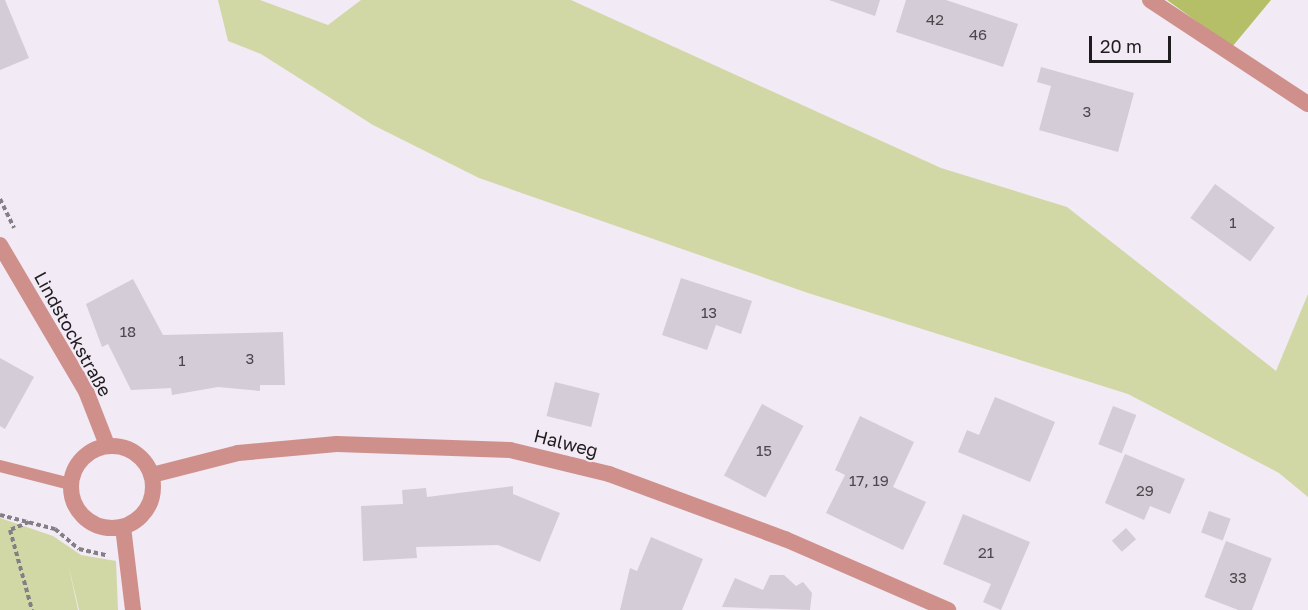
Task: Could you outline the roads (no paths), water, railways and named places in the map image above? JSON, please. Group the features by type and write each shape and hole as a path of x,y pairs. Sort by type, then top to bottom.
{"street":[{"path":"1150,0 1308,104"},
{"name":"Lindstockstraße","path":"0,245 86,391 107,445"},
{"name":"Halweg","path":"152,475 238,453 338,444 510,450 609,474 785,539 948,610"},
{"path":"107,445 128,448 152,475 154,491 145,513 123,527 109,529 86,519 71,497 70,484 86,454 107,445"},
{"path":"123,527 133,610"}],"lane":[{"path":"0,466 70,484"}]}
